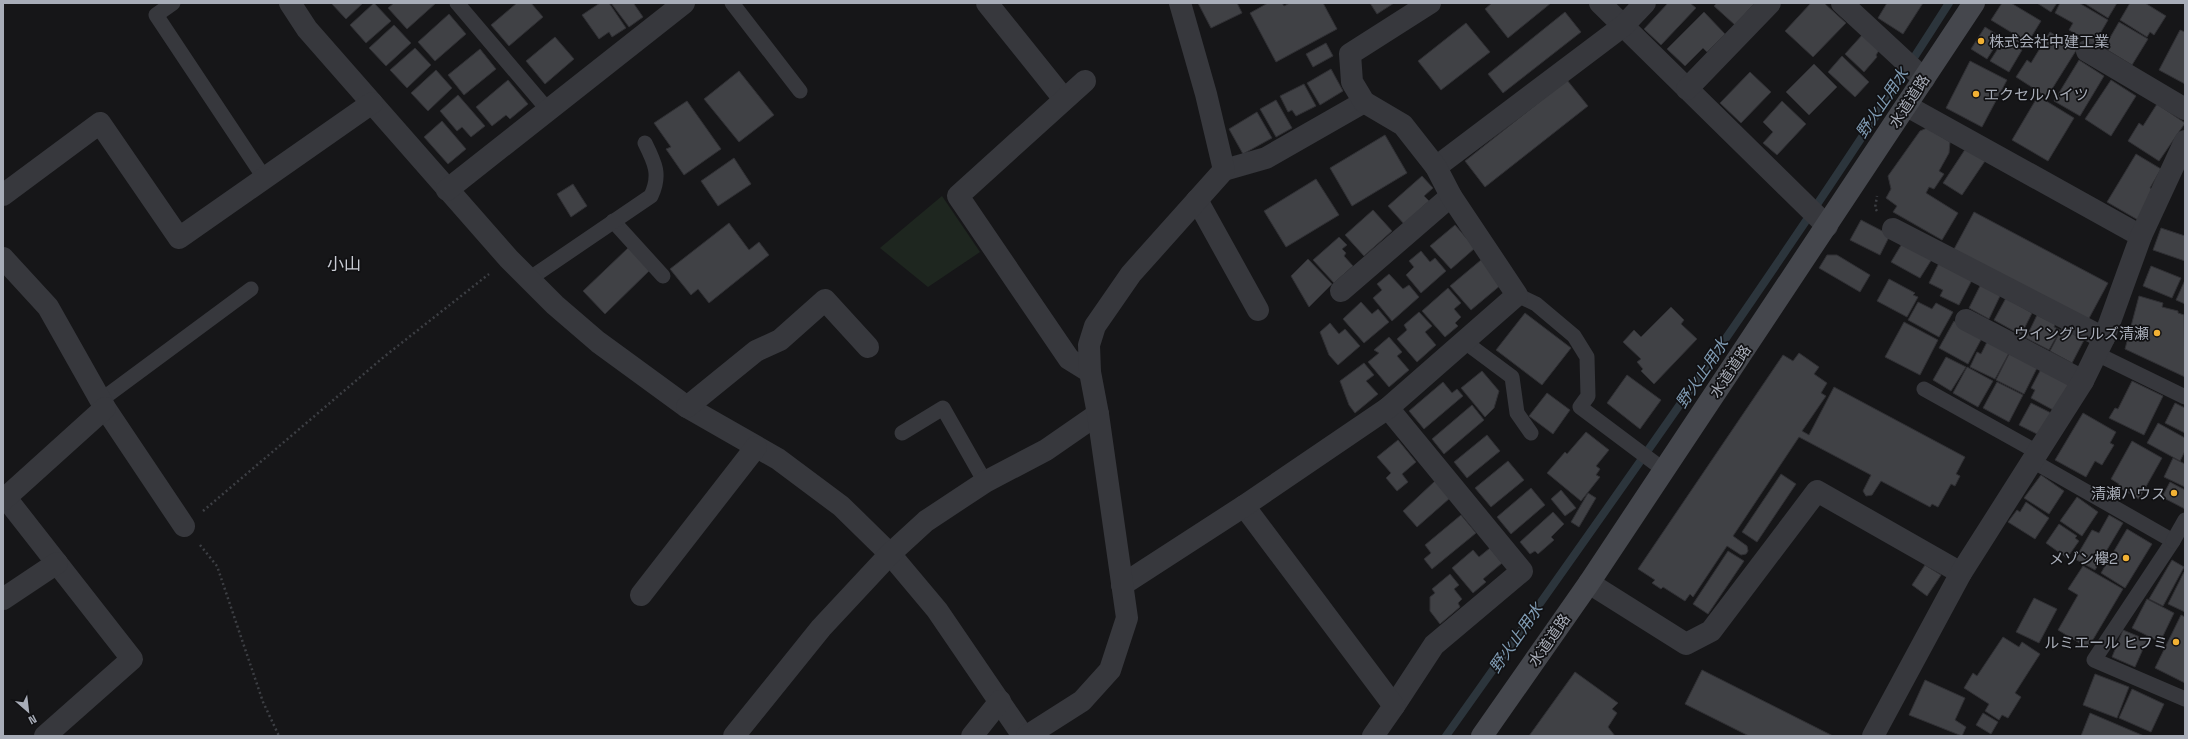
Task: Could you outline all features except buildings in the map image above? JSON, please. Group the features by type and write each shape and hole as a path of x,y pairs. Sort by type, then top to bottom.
{"street":[{"path":"290,3 307,29 447,190 508,259 555,305 598,342 686,407 778,459 841,506 890,554 937,610 1023,736"},
{"path":"447,190 684,3"},
{"path":"987,3 1064,99"},
{"path":"1180,3 1206,94 1224,170"},
{"path":"1122,585 1244,506 1388,408 1517,295 1451,196 1436,167 1403,125 1364,102 1352,82 1350,54 1430,3"},
{"path":"1600,3 1815,216"},
{"path":"1436,167 1623,26 1645,3"},
{"path":"1687,89 1770,3"},
{"path":"1842,3 1913,68"},
{"name":"水道道路","path":"1482,736 1589,583 1662,468 1815,216 1906,106 1913,68 1974,3"},
{"path":"2087,51 2185,109"},
{"path":"1085,81 958,196 1069,359 1090,372"},
{"path":"1027,736 1082,701 1110,670 1128,618 1098,414 1090,372 1089,346 1095,326 1131,274 1224,170 1266,158 1364,102"},
{"path":"3,195 100,123 179,238 372,103"},
{"path":"1906,106 2141,236"},
{"path":"1873,736 1961,573 2083,381 2101,346 2141,236 2185,141"},
{"path":"1341,290 1451,196"},
{"path":"1197,200 1258,310"},
{"path":"1893,229 2101,346"},
{"path":"3,258 48,307 103,404 184,526"},
{"path":"686,407 756,351 780,340 825,300 868,347"},
{"path":"1966,320 2083,381"},
{"path":"45,736 132,659 4,497 103,404"},
{"path":"1373,736 1434,646 1522,571 1388,408"},
{"path":"734,736 821,628 890,554 926,521 985,482 1046,450 1098,414"},
{"path":"641,595 756,447"},
{"path":"1589,583 1686,644 1711,630 1816,491 1961,573"},
{"path":"1244,506 1394,706"},
{"path":"3,599 57,563"},
{"path":"972,736 1000,702"}],"lane":[{"path":"173,3 156,14 265,179"},
{"path":"457,3 548,110"},
{"path":"732,3 800,91"},
{"path":"529,279 651,196 657,183 654,162 645,143"},
{"path":"614,221 663,276"},
{"path":"103,404 250,289"},
{"path":"1517,295 1536,304 1574,336 1587,357 1588,396 1580,407 1662,468"},
{"path":"1465,342 1512,378 1517,412 1531,433"},
{"path":"2101,346 2185,397"},
{"path":"1924,389 2173,541"},
{"path":"902,433 942,408 985,482"},
{"path":"2185,520 2173,541 2094,660 2185,699"}],"path":[{"path":"279,736 263,702 217,566 184,526 385,356 508,259"}],"shaded area":[{"path":"942,196 980,252 928,287 880,248"}],"waterway":[{"name":"野火止用水","path":"1446,736 1702,373 1827,189 1949,3"}],"place":[{"name":"株式会社中建工業","path":"1981,41"},
{"name":"エクセルハイツ","path":"1976,94"},
{"name":"ウイングヒルズ清瀬","path":"2157,333"},
{"name":"清瀬ハウス","path":"2174,493"},
{"name":"メゾン欅2","path":"2126,558"},
{"name":"ルミエール ヒフミ","path":"2176,642"}],"district":[{"name":"小山","path":"344,264"}]}
